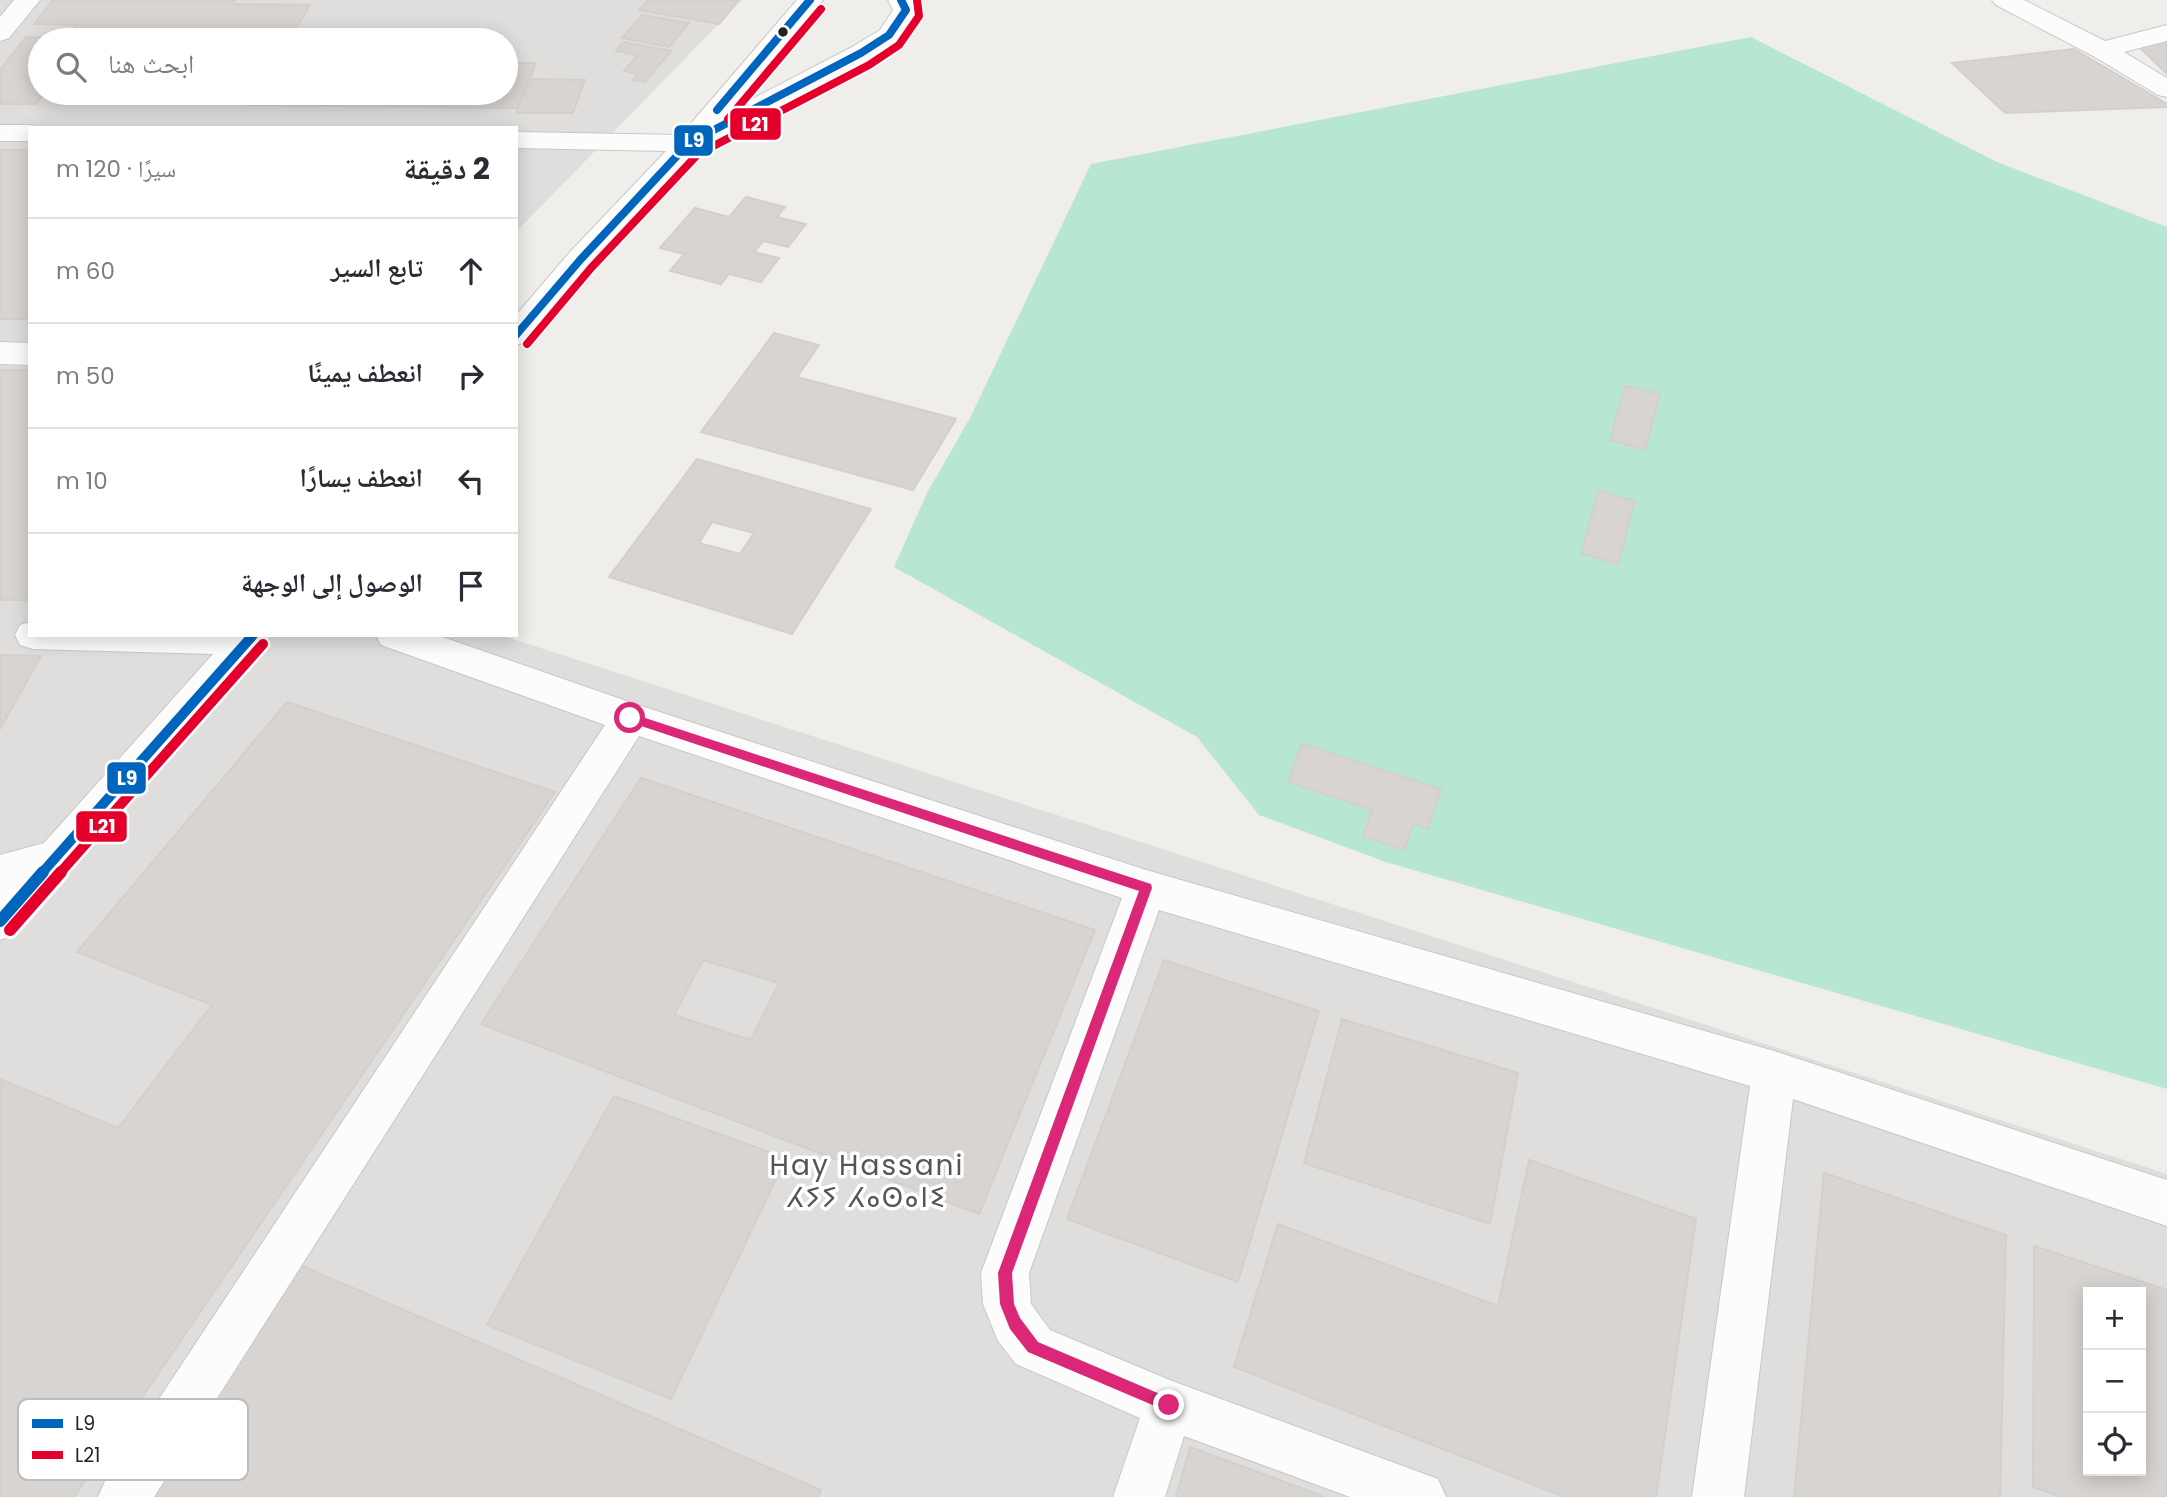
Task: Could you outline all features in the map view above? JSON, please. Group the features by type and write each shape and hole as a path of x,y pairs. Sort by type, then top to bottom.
{"street":[{"path":"0,33 27,0"},
{"path":"518,333 581,259 689,143 810,0"},
{"path":"518,140 689,143 820,75 888,34 906,10 901,0"},
{"path":"2005,0 2104,51 2167,89"},
{"path":"2104,51 2120,44 2167,33"},
{"path":"0,132 28,133"},
{"path":"0,353 28,354"},
{"path":"0,634 28,635"},
{"path":"177,637 250,638"},
{"path":"400,637 630,718 1146,888 1774,1072 2167,1203"},
{"path":"0,920 250,638"},
{"path":"188,1399 630,718"},
{"path":"0,873 55,858"},
{"path":"1146,888 1005,1273 1007,1304 1015,1324 1033,1347 1169,1405 1420,1497"},
{"path":"1718,1497 1774,1072"},
{"path":"1139,1497 1169,1405"},
{"path":"124,1497 135,1480"}],"shaded area":[{"path":"0,0 742,0 518,230 518,126 28,126 28,637 506,637 2167,1174 2167,1497 0,1497"}],"green space":[{"path":"1751,37 1997,162 2167,227 2167,1089 1386,862 1259,815 1197,737 894,567 927,493 970,418 1091,164"}],"building":[{"path":"53,0 235,0 233,4 310,5 296,28 74,28 77,25 34,24"},
{"path":"648,0 739,0 719,24 639,10"},
{"path":"642,15 689,23 669,47 622,38"},
{"path":"28,37 28,104 0,104 0,70"},
{"path":"2167,39 2167,74 2136,44"},
{"path":"623,42 671,51 645,82 633,80 638,74 624,71 638,55 616,51"},
{"path":"2074,49 2167,104 2167,107 2005,113 1952,63"},
{"path":"518,63 536,63 518,108 249,105 518,105"},
{"path":"529,79 585,80 573,113 516,113"},
{"path":"0,150 28,150 28,319 0,319"},
{"path":"746,197 785,207 777,217 806,224 788,247 763,241 754,252 779,258 761,282 729,274 721,284 670,271 684,254 660,248 695,208 729,217"},
{"path":"774,333 819,345 797,377 956,419 913,490 701,432"},
{"path":"0,370 28,370 28,600 0,600"},
{"path":"1625,386 1660,394 1645,450 1610,440"},
{"path":"697,459 871,509 792,634 609,577","holes":["712,522 754,533 740,554 699,543"]},
{"path":"1599,491 1635,501 1618,564 1581,553"},
{"path":"0,655 41,656 0,729"},
{"path":"287,702 555,792 141,1399 18,1399 18,1480 86,1480 74,1497 0,1497 0,1079 118,1128 212,1005 77,952"},
{"path":"1302,744 1441,789 1428,829 1413,823 1404,850 1363,836 1372,810 1288,782"},
{"path":"641,778 1095,930 979,1214 481,1024","holes":["703,960 779,983 751,1040 674,1015"]},
{"path":"1164,960 1319,1011 1238,1282 1067,1219"},
{"path":"1342,1019 1518,1073 1490,1224 1304,1163"},
{"path":"614,1096 786,1158 671,1399 487,1325"},
{"path":"1529,1160 1696,1219 1656,1497 1565,1497 1234,1367 1278,1224 1498,1306"},
{"path":"1824,1173 2006,1235 2000,1497 1794,1497"},
{"path":"2034,1246 2167,1290 2167,1497 2061,1497 2033,1487"},
{"path":"300,1265 821,1490 818,1497 148,1497 159,1480 248,1480 248,1399 212,1399"},
{"path":"1190,1447 1325,1497 1176,1497"}],"transit line":[{"name":"L9","path":"717,110 810,0"},
{"name":"L9","path":"518,333 581,259 689,143 861,53 889,35 906,10 901,0"},
{"name":"L21","path":"527,344 591,268 698,154 869,65 899,45 919,16 917,0"},
{"name":"L21","path":"728,119 821,9"},
{"name":"L9","path":"0,921 251,637"},
{"name":"L21","path":"10,930 263,644"}],"district":[{"name":"Hay Hassani ⵃⵢⵢ ⵃⴰⵙⴰⵏⵉ","path":"867,1181"}],"route":[{"path":"630,718 1146,888 1005,1273 1007,1304 1015,1324 1033,1347 1169,1405"}]}
